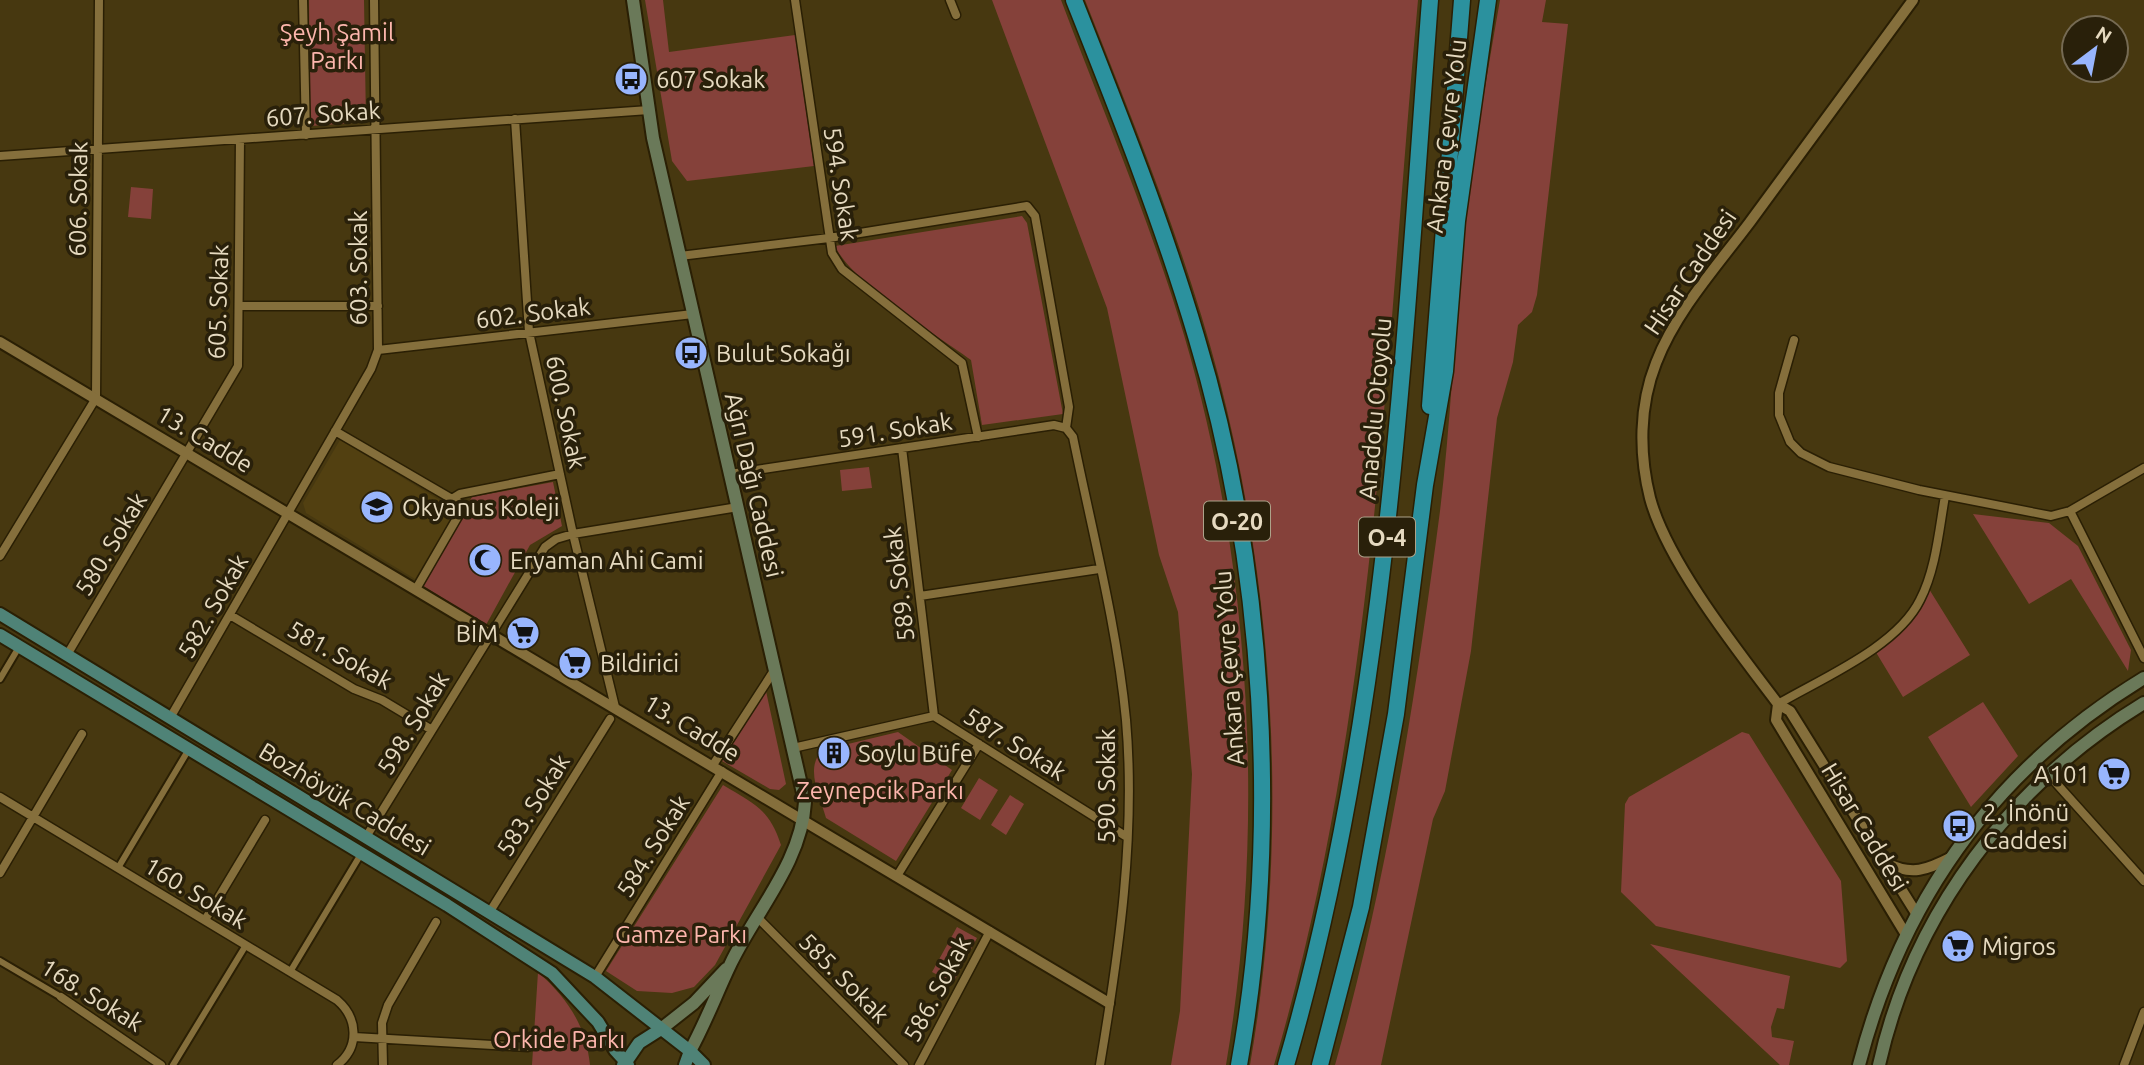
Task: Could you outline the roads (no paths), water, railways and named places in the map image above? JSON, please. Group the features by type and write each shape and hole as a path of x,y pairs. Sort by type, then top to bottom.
{"highway":[{"name":"Ankara Çevre Yolu","path":"1074,0 1169,250 1197,338 1219,425 1245,569 1260,736 1261,821 1253,965 1239,1065"},
{"name":"Anadolu Otoyolu","path":"1286,1065 1328,899 1364,709 1388,527 1430,0"},
{"name":"O-4","path":"1425,485 1462,0"},
{"name":"Ankara Çevre Yolu","path":"1320,1065 1350,954 1373,846 1398,701 1425,485 1445,371 1457,221 1488,0"}],"main road":[{"name":"Ağrı Dağı Caddesi","path":"633,0 649,110 680,256 805,802 800,834 731,963 711,1012 690,1051"},
{"name":"Bozhöyük Caddesi","path":"0,614 595,977 690,1051"},
{"name":"Bozhöyük Caddesi","path":"0,635 361,853 552,973 598,1022 626,1064"},
{"path":"1859,1065 1877,1002 1905,933 1952,857 1994,801 2035,760 2080,720 2144,678"},
{"path":"1879,1065 1889,1030 1922,943 1989,839 2048,774 2113,722 2144,703"},
{"path":"2035,760 2048,774"},
{"path":"1916,914 1933,923"},
{"path":"1905,933 1922,943"},
{"name":"Ağrı Dağı Caddesi","path":"661,1029 694,1003 731,963"},
{"path":"626,1064 639,1043 661,1029"},
{"path":"685,1065 690,1051 704,1065"}],"street":[{"name":"606. Sokak","path":"96,398 99,0"},
{"path":"303,0 306,135"},
{"name":"603. Sokak","path":"289,513 378,350 374,0"},
{"name":"594. Sokak","path":"795,0 832,253 842,269 962,363 978,437"},
{"path":"950,0 956,15"},
{"name":"Hisar Caddesi","path":"1913,0 1689,305 1665,342 1647,394 1642,454 1651,500 1672,548 1727,635 1778,705 1790,711 1916,914"},
{"name":"607. Sokak","path":"0,156 649,110"},
{"name":"600. Sokak","path":"515,119 529,332 573,534 615,707"},
{"name":"605. Sokak","path":"188,453 238,366 240,139"},
{"path":"680,256 829,238 1027,206 1033,211 1069,407 1066,428"},
{"path":"239,306 378,306"},
{"name":"602. Sokak","path":"378,350 693,314"},
{"path":"1794,340 1779,393 1779,415 1790,442 1801,453 1829,467 1945,496 2052,516 2070,511 2144,468"},
{"name":"13. Cadde","path":"0,342 1109,1003"},
{"path":"0,556 96,398"},
{"name":"591. Sokak","path":"730,474 1054,425 1066,428"},
{"name":"590. Sokak","path":"1066,428 1073,438 1126,721 1127,837 1122,922 1100,1065"},
{"path":"335,431 464,506 416,589"},
{"name":"589. Sokak","path":"902,448 934,716"},
{"name":"580. Sokak","path":"67,655 188,453"},
{"path":"452,499 460,494 560,474"},
{"path":"1778,705 1892,636 1912,614 1928,582 1945,496"},
{"name":"598. Sokak","path":"366,837 541,551 556,539 573,534 737,508"},
{"path":"2070,511 2144,658"},
{"name":"582. Sokak","path":"170,718 289,513"},
{"path":"920,596 1099,569"},
{"name":"581. Sokak","path":"230,615 354,689 382,700 432,730"},
{"path":"0,678 20,647"},
{"name":"584. Sokak","path":"595,977 775,669"},
{"name":"Hisar Caddesi","path":"1778,705 1776,720 1905,933"},
{"name":"587. Sokak","path":"793,748 934,716 1127,837"},
{"name":"583. Sokak","path":"489,912 610,719"},
{"path":"0,873 82,734"},
{"path":"897,876 979,744"},
{"path":"118,868 189,749"},
{"path":"2048,774 2144,881"},
{"path":"1817,788 1833,778"},
{"name":"160. Sokak","path":"0,797 343,1006 351,1019 354,1037"},
{"path":"205,920 265,820"},
{"path":"290,972 361,853"},
{"path":"1885,862 1900,870 1917,872 1952,857"},
{"name":"585. Sokak","path":"757,917 904,1065"},
{"path":"383,1065 382,1038 388,1005 436,922"},
{"name":"586. Sokak","path":"919,1065 990,931"},
{"path":"173,1065 246,945"},
{"name":"168. Sokak","path":"0,961 161,1065"},
{"path":"2124,1065 2144,1012"},
{"path":"337,1065 346,1056 354,1037 528,1047"}],"place":[{"name":"607 Sokak","path":"631,79"},
{"name":"Bulut Sokağı","path":"691,353"},
{"name":"Okyanus Koleji","path":"377,507"},
{"name":"Eryaman Ahi Cami","path":"485,560"},
{"name":"BİM","path":"523,633"},
{"name":"Bildirici","path":"575,663"},
{"name":"Soylu Büfe","path":"834,753"},
{"name":"A101","path":"2114,774"},
{"name":"2. İnönü Caddesi","path":"1959,826"},
{"name":"Migros","path":"1958,946"}],"park label":[{"name":"Şeyh Şamil Parkı","path":"337,46"},
{"name":"Zeynepcik Parkı","path":"880,790"},
{"name":"Gamze Parkı","path":"681,934"},
{"name":"Orkide Parkı","path":"559,1039"}]}
